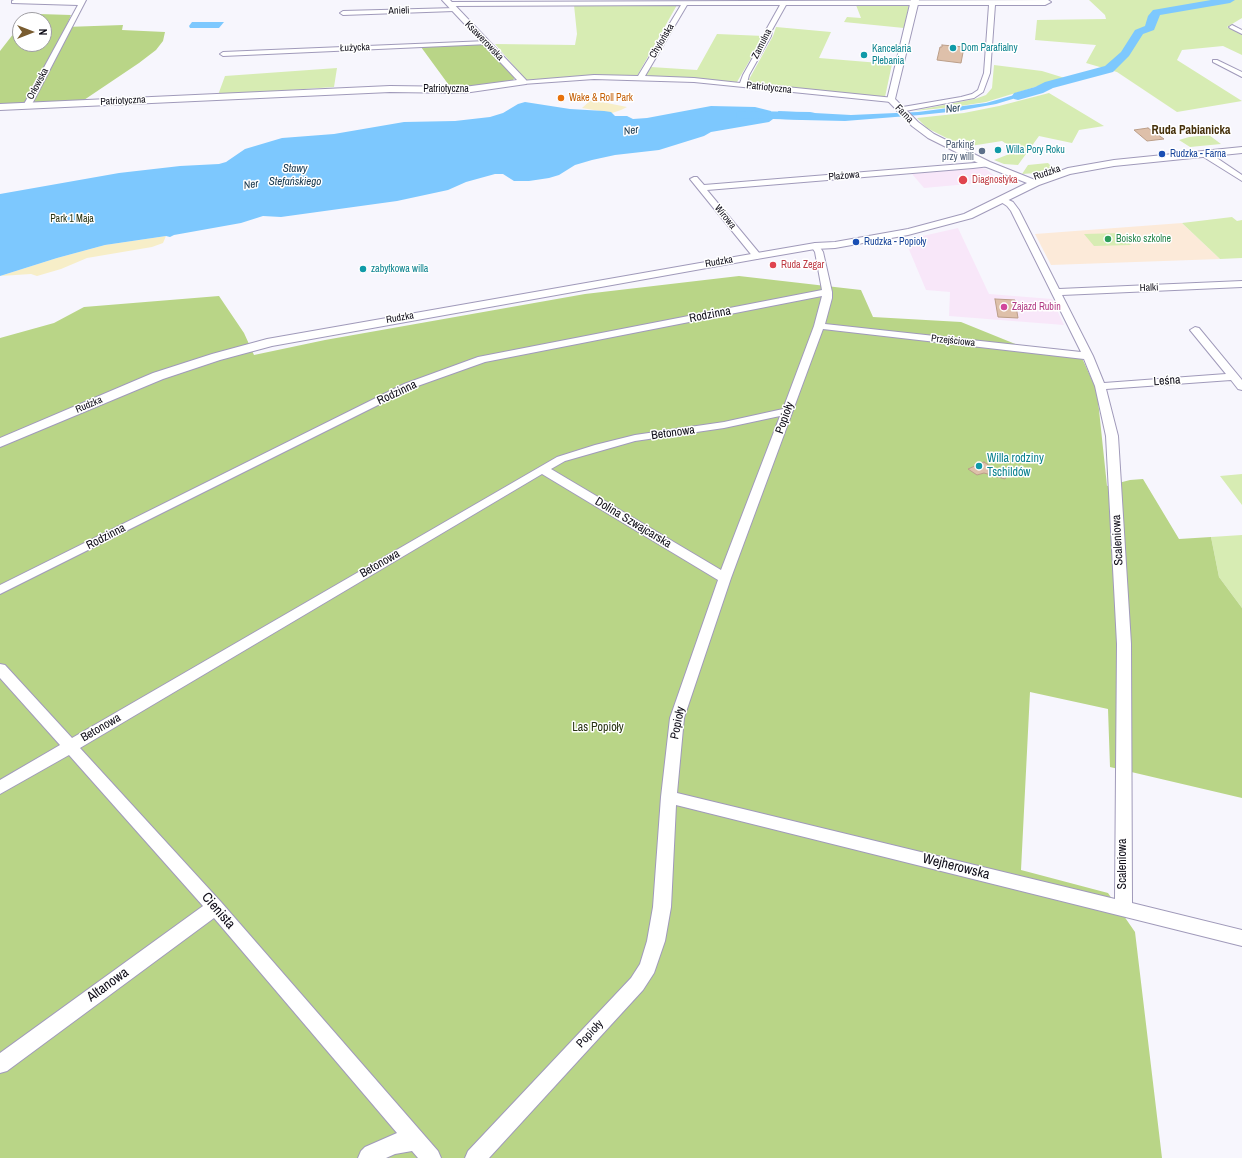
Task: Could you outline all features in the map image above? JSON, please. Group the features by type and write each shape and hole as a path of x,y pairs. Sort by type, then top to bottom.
{"street":[{"name":"Anieli","path":"343,13 450,4 538,2 1042,3 1047,1"},
{"path":"14,2 82,2"},
{"name":"Orłowska","path":"27,106 82,2"},
{"name":"Farna","path":"915,2 891,100 904,114 931,136 987,164 993,169 1029,183"},
{"name":"Chylońska","path":"640,78 685,3"},
{"name":"Zamulna","path":"743,85 746,75 768,36 769,30 784,3"},
{"path":"904,114 974,96 981,91 987,73 992,3"},
{"name":"Ksawerowska","path":"450,4 522,82"},
{"path":"1232,27 1242,32"},
{"name":"Łużycka","path":"223,54 487,43"},
{"path":"1215,61 1242,75"},
{"name":"Patriotyczna","path":"0,106 390,89 458,90 522,82 594,77 640,78 743,85 891,100"},
{"name":"Rudzka","path":"815,246 831,240 906,227 949,217 1029,183 1052,171 1088,162 1242,146"},
{"name":"Rudzka","path":"0,443 158,376 253,346 309,334 815,246 840,244 942,224 979,212 1029,183 1060,174 1094,166 1242,150"},
{"path":"1205,154 1242,179"},
{"name":"Plażowa","path":"701,188 987,164"},
{"name":"Wirowa","path":"694,179 757,256"},
{"name":"Scaleniowa","path":"1002,200 1010,204 1015,210 1088,356 1100,386 1112,436 1124,644 1122,908"},
{"name":"Popioły","path":"475,1158 637,984 648,967 656,941 662,907 669,796 677,718 724,578 819,326 827,298 827,292 819,252 815,246"},
{"name":"Halki","path":"1057,292 1242,284"},
{"name":"Rodzinna","path":"0,590 408,386 482,359 827,292"},
{"name":"Przejściowa","path":"819,326 1088,356"},
{"path":"1195,330 1242,387"},
{"name":"Leśna","path":"1100,386 1234,377"},
{"name":"Betonowa","path":"0,788 561,459 598,447 628,440 669,432 724,425 788,411"},
{"name":"Dolina Szwajcarska","path":"542,469 724,578"},
{"name":"Cienista","path":"0,668 69,747 215,907 431,1158"},
{"name":"Wejherowska","path":"669,796 1242,938"},
{"name":"Altanowa","path":"0,1064 215,907"},
{"path":"368,1158 372,1154 394,1144 416,1140"}],"shaded area":[{"path":"981,168 986,169 1001,181 924,188 912,174"},
{"path":"1182,223 1220,259 1051,265 1035,234"},
{"path":"958,228 989,294 1052,299 1064,325 949,316 950,292 926,290 905,240"}],"green space":[{"path":"1089,0 1242,0 1242,18 1227,27 1242,35 1242,55 1223,46 1182,50 1177,60 1242,101 1177,112 1117,72 1086,63 1096,45 1035,40 1037,20 1106,19 1105,15"},
{"path":"574,5 677,5 637,76 584,76 526,80 495,44 575,45 577,34"},
{"path":"856,5 909,5 904,28 844,22 847,17 861,18"},
{"path":"52,14 71,15 66,27 123,25 122,30 165,32 163,41 156,50 84,100 0,105 0,51 12,36 12,52 52,52"},
{"path":"776,27 831,32 819,58 892,64 885,97 747,83 773,36"},
{"path":"717,34 764,36 737,82 645,76 651,67 697,70"},
{"path":"482,44 515,77 513,80 464,88 451,88 421,47"},
{"path":"994,65 1042,71 1068,79 1045,84 986,102 913,111 975,99 986,95 992,88"},
{"path":"337,68 334,87 218,95 225,76"},
{"path":"1049,93 1104,126 1079,130 1072,143 1039,136 1018,165 1004,164 994,160 1017,151 1002,141 964,147 927,128 917,118 964,113 999,106"},
{"path":"1209,135 1221,144 1190,147 1179,140 1189,137"},
{"path":"1048,163 1053,168 1036,173 1022,174 1028,165"},
{"path":"1232,217 1237,221 1242,220 1242,258 1220,259 1182,223"},
{"name":"Boisko szkolne","path":"1121,233 1131,245 1094,246 1084,234"},
{"name":"Las Popioły","path":"739,276 861,290 873,317 961,322 1040,354 1082,358 1097,391 1107,486 1130,480 1143,479 1179,539 1211,537 1219,577 1242,608 1242,798 1110,767 1108,709 1030,692 1021,870 1108,893 1135,932 1162,1158 0,1158 0,338 54,323 84,307 219,296 244,333 254,355 325,340 585,294"},
{"path":"1242,474 1242,505 1220,476"},
{"path":"1242,535 1242,608 1219,577 1211,537"}],"sand":[{"path":"591,100 627,107 612,113 582,108"},
{"path":"166,236 163,243 152,247 87,258 61,269 37,276 31,274 0,276 105,245"}],"water":[{"path":"192,22 224,22 219,28 190,28 189,26"},
{"path":"1046,86 1049,88 996,104 958,111 920,115 845,121 802,120 780,119 778,111 851,115 918,112 986,103"},
{"name":"Stawy Stefańskiego","path":"525,102 570,109 611,112 615,116 627,116 633,119 647,118 711,106 755,107 771,111 773,119 769,122 711,132 704,136 659,150 615,155 592,160 575,165 559,175 549,178 529,181 514,181 503,174 495,174 466,182 448,190 397,201 281,217 263,216 241,223 170,237 166,236 105,245 0,276 0,194 119,173 180,166 219,164 226,162 245,149 282,138 334,134 404,122 455,121 490,117 503,113 518,104"}],"building":[{"path":"942,45 964,47 961,63 937,60 940,47 942,47"},
{"path":"1148,128 1164,139 1147,141 1134,130"},
{"name":"Zajazd Rubin","path":"995,299 1015,300 1018,318 998,317"},
{"path":"984,462 1006,477 1005,479 984,473 977,475 968,469"}],"waterway":[{"name":"Ner","path":"1018,96 1039,90 1049,85 1109,69 1125,54 1139,32 1150,28 1153,16 1157,12 1230,0"},
{"name":"Ner","path":"742,115 810,116"}],"place":[{"name":"Dom Parafialny","path":"953,48"},
{"name":"Kancelaria Plebania","path":"864,55"},
{"name":"Wake & Roll Park","path":"561,98"},
{"name":"Willa Pory Roku","path":"998,150"},
{"name":"Parking przy willi","path":"982,151"},
{"name":"Rudzka - Farna","path":"1162,154"},
{"name":"Diagnostyka","path":"963,180"},
{"name":"Boisko szkolne","path":"1108,239"},
{"name":"Rudzka - Popioły","path":"856,242"},
{"name":"Ruda Zegar","path":"773,265"},
{"name":"zabytkowa willa","path":"363,269"},
{"name":"Zajazd Rubin","path":"1004,307"},
{"name":"Willa rodziny Tschildów","path":"979,466"}],"district":[{"name":"Ruda Pabianicka","path":"1191,131"}],"park label":[{"name":"Park 1 Maja","path":"72,219"}]}
